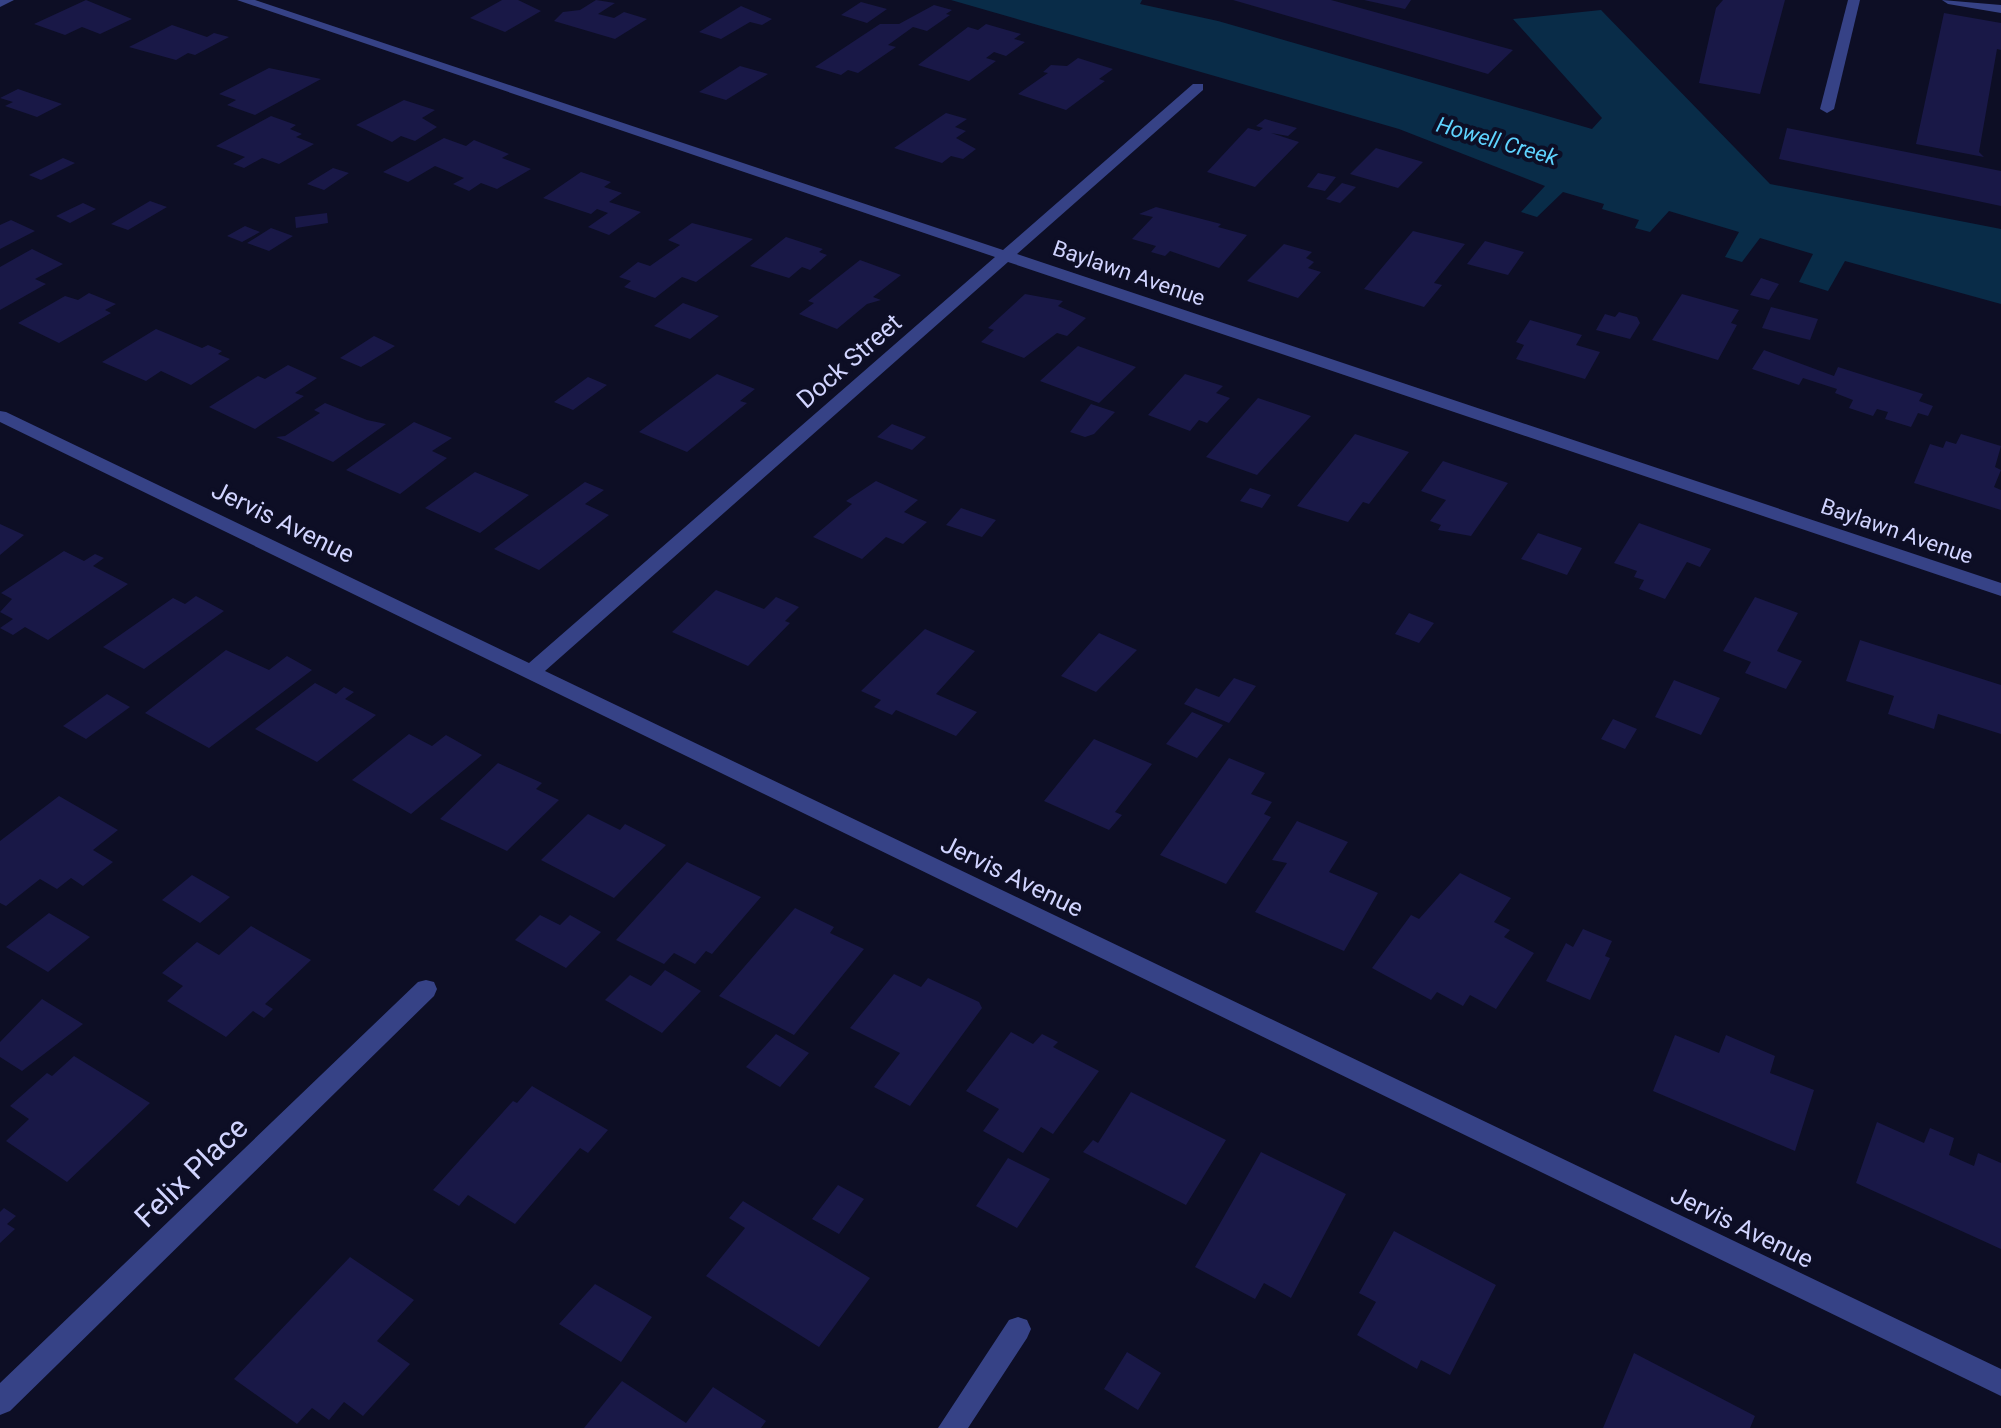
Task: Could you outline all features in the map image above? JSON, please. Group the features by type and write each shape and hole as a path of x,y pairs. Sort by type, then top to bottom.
{"street":[{"path":"0,4 8,0"},
{"name":"Baylawn Avenue","path":"243,0 2001,590"},
{"path":"1826,109 1854,0"},
{"path":"1948,0 2001,8"},
{"name":"Dock Street","path":"533,671 1198,87"},
{"name":"Jervis Avenue","path":"0,416 2001,1383"},
{"name":"Felix Place","path":"0,1402 426,990"},
{"path":"952,1428 1018,1329"}],"water":[{"name":"Howell Creek","path":"951,0 1142,0 1140,4 1218,21 1592,129 1602,118 1513,19 1601,10 1770,184 2001,229 2001,304 1845,261 1828,291 1799,282 1813,254 1760,238 1742,262 1725,257 1739,232 1669,211 1650,232 1635,228 1639,220 1563,192 1537,217 1521,212 1545,186 1399,129"}],"building":[{"path":"86,0 132,19 100,34 82,27 65,35 34,24"},
{"path":"502,0 518,0 541,11 505,32 470,18"},
{"path":"596,0 615,3 598,14 614,18 624,12 647,19 615,39 554,21 563,12 580,10"},
{"path":"1233,0 1331,0 1513,50 1488,74"},
{"path":"1364,0 1411,0 1405,9"},
{"path":"1723,0 1785,0 1760,94 1699,83 1716,8"},
{"path":"861,2 887,9 867,23 841,15"},
{"path":"934,5 952,10 946,14 950,15 927,31 913,27 888,45 896,47 858,73 848,70 841,75 815,67 880,24 899,24"},
{"path":"741,6 772,19 762,25 750,22 721,39 699,32"},
{"path":"1944,13 2001,23 2001,50 1997,49 1979,152 1984,157 1916,144"},
{"path":"986,24 1021,34 1014,39 1025,42 1006,56 994,52 986,58 996,61 969,81 918,65 968,27 978,30"},
{"path":"172,25 207,37 214,33 229,37 176,60 129,47"},
{"path":"1078,58 1113,69 1099,79 1105,81 1066,110 1018,94 1048,73 1043,72 1051,65 1067,66"},
{"path":"740,66 768,74 726,100 699,92"},
{"path":"269,68 321,79 255,115 227,105 236,100 219,94"},
{"path":"18,89 62,104 37,117 5,106 13,102 0,98"},
{"path":"404,100 435,110 422,118 437,127 415,141 401,136 392,142 356,125"},
{"path":"946,113 967,119 955,127 966,131 956,138 976,149 963,159 951,156 942,163 894,148"},
{"path":"271,116 296,125 290,129 302,134 296,137 314,144 279,164 262,158 244,168 233,164 245,157 216,146"},
{"path":"1265,119 1297,128 1288,136 1271,133 1299,142 1255,187 1207,172 1248,128 1263,128 1256,126"},
{"path":"1787,128 2001,171 2001,206 1779,159"},
{"path":"444,138 466,146 474,140 509,154 502,158 531,169 497,189 481,183 469,191 453,184 464,178 435,166 408,182 383,172"},
{"path":"1376,148 1423,162 1398,188 1350,174"},
{"path":"63,158 75,163 41,180 29,175"},
{"path":"333,168 349,173 324,190 307,184"},
{"path":"581,172 611,182 604,187 622,193 609,202 641,212 609,235 588,227 608,213 597,209 591,214 543,198"},
{"path":"1318,173 1336,177 1325,191 1307,187"},
{"path":"1342,183 1356,187 1340,203 1326,199"},
{"path":"150,201 167,207 128,230 111,224"},
{"path":"83,203 96,209 70,223 56,216"},
{"path":"1156,207 1247,235 1219,268 1170,251 1165,256 1151,252 1156,246 1132,239 1153,217 1139,214"},
{"path":"327,213 328,223 296,228 295,217"},
{"path":"11,220 35,231 0,249 0,225"},
{"path":"692,223 753,239 696,282 682,277 655,298 624,287 631,281 619,277 638,262 650,266 680,245 668,240"},
{"path":"245,226 260,232 242,242 227,236"},
{"path":"271,228 293,236 269,251 247,243"},
{"path":"1413,231 1465,244 1434,283 1442,285 1424,307 1364,289"},
{"path":"786,237 823,249 819,252 827,255 810,270 802,267 789,278 750,266"},
{"path":"1485,241 1524,252 1508,275 1467,264"},
{"path":"1284,244 1312,252 1306,258 1314,262 1308,268 1321,272 1298,298 1247,281"},
{"path":"32,249 63,264 35,279 46,284 0,310 0,267"},
{"path":"860,260 901,275 873,297 881,300 867,304 837,329 799,314 814,303 808,301"},
{"path":"1761,278 1779,284 1769,300 1750,295"},
{"path":"89,293 116,304 105,310 111,313 59,343 18,323 65,296 78,300"},
{"path":"1025,294 1063,301 1058,306 1086,318 1067,336 1057,333 1024,358 981,342 994,330 988,328"},
{"path":"1682,294 1739,310 1731,323 1737,325 1718,360 1652,340"},
{"path":"683,303 719,316 690,339 654,326"},
{"path":"1771,307 1818,319 1810,340 1762,328"},
{"path":"1619,312 1637,317 1640,323 1630,339 1596,330 1605,314 1615,317"},
{"path":"1530,320 1582,335 1576,345 1600,352 1585,379 1516,359 1524,345 1516,342"},
{"path":"156,329 202,348 208,345 230,359 191,385 161,371 146,381 102,362"},
{"path":"374,336 395,346 361,367 340,358"},
{"path":"1078,346 1136,367 1099,403 1040,381"},
{"path":"1764,350 1834,376 1838,367 1923,394 1919,401 1933,406 1928,416 1918,413 1911,427 1885,419 1888,412 1877,409 1873,416 1849,408 1853,400 1835,393 1837,389 1803,378 1799,385 1752,369"},
{"path":"288,365 317,378 295,393 304,396 255,429 209,407 258,376 265,379"},
{"path":"717,374 755,389 740,401 747,403 687,452 639,432"},
{"path":"1185,374 1223,386 1216,393 1230,398 1207,423 1199,420 1190,431 1148,415"},
{"path":"588,377 607,385 573,410 554,402"},
{"path":"1258,398 1311,416 1257,475 1206,457"},
{"path":"325,403 386,424 333,462 276,437 285,436 320,413 314,410"},
{"path":"1091,404 1115,412 1094,434 1085,437 1070,432"},
{"path":"414,422 452,438 432,451 447,458 400,494 346,470"},
{"path":"892,424 926,437 912,450 877,437"},
{"path":"1355,434 1409,452 1369,504 1363,502 1348,522 1297,506"},
{"path":"1961,434 2001,446 1995,467 2001,470 1994,487 2001,490 2001,510 1914,483 1930,444 1943,448 1946,441 1956,444"},
{"path":"1443,461 1508,483 1471,536 1438,530 1441,525 1430,521 1446,500 1421,491"},
{"path":"475,472 529,495 480,533 425,508"},
{"path":"876,481 918,500 904,512 927,522 903,544 886,537 862,559 813,537 852,504 846,501"},
{"path":"585,482 604,490 585,504 609,515 539,570 494,549"},
{"path":"1250,488 1271,495 1262,508 1240,501"},
{"path":"961,508 996,520 982,537 946,525"},
{"path":"1639,523 1711,549 1700,567 1687,562 1665,599 1639,589 1644,580 1634,577 1637,571 1614,563"},
{"path":"0,524 24,535 0,555"},
{"path":"1538,533 1582,548 1567,575 1521,559"},
{"path":"64,551 84,561 95,554 104,558 93,566 128,584 48,640 25,627 13,635 0,628 13,619 0,612 12,599 1,593"},
{"path":"716,590 764,609 776,597 799,607 785,621 790,623 748,666 672,632"},
{"path":"196,596 224,611 144,669 103,647 173,598 185,604"},
{"path":"1755,597 1798,613 1777,651 1802,661 1786,689 1745,673 1751,662 1723,651"},
{"path":"1409,613 1434,623 1419,643 1395,634"},
{"path":"925,629 975,651 936,694 977,712 956,736 896,710 892,715 874,707 881,700 861,691"},
{"path":"1099,633 1137,650 1096,692 1061,676"},
{"path":"1860,640 2001,685 2001,734 1938,714 1934,729 1888,714 1894,696 1846,681"},
{"path":"226,650 269,670 287,656 312,670 209,748 145,713"},
{"path":"1234,678 1256,686 1229,723 1184,704 1196,688 1219,697"},
{"path":"1674,680 1720,698 1701,735 1655,717"},
{"path":"315,683 336,694 344,687 354,692 345,699 376,715 317,762 255,729"},
{"path":"107,694 130,707 86,739 63,726"},
{"path":"1192,712 1223,725 1197,758 1166,744"},
{"path":"1613,719 1637,729 1625,749 1601,739"},
{"path":"409,734 432,746 446,735 482,755 411,814 352,780"},
{"path":"1094,739 1152,764 1115,812 1122,815 1109,830 1044,801"},
{"path":"1229,758 1265,773 1251,794 1272,802 1264,814 1271,817 1226,884 1160,855"},
{"path":"498,763 542,783 536,789 559,800 507,851 440,819"},
{"path":"59,796 118,830 93,850 113,862 83,886 71,878 57,889 40,879 6,906 0,903 0,841"},
{"path":"588,814 620,830 625,824 666,845 614,898 541,860"},
{"path":"1297,821 1348,842 1329,872 1378,893 1344,951 1255,912 1287,863 1272,860"},
{"path":"687,862 761,897 712,954 706,951 695,964 674,953 664,964 616,940"},
{"path":"1460,873 1511,898 1494,922 1510,930 1504,937 1534,953 1496,1009 1470,995 1463,1006 1437,992 1431,1000 1372,968 1411,915 1419,919"},
{"path":"192,875 230,897 200,923 162,900"},
{"path":"795,908 834,927 830,933 864,949 794,1035 719,996"},
{"path":"49,913 90,937 48,972 6,947"},
{"path":"540,915 560,925 570,915 601,932 566,968 515,940"},
{"path":"251,926 311,960 265,1004 273,1009 264,1018 253,1011 226,1037 167,1001 183,986 162,973 197,942 219,955"},
{"path":"1583,929 1612,941 1605,956 1610,958 1590,1000 1546,981 1566,943 1573,947"},
{"path":"665,970 701,991 662,1033 605,1000 630,975 651,986"},
{"path":"894,974 921,987 928,978 979,1002 982,1008 910,1106 874,1087 900,1053 850,1028"},
{"path":"42,999 83,1024 22,1071 0,1057 0,1042"},
{"path":"1011,1032 1033,1044 1042,1034 1058,1042 1053,1047 1099,1071 1053,1134 1041,1127 1023,1153 983,1131 999,1109 966,1091"},
{"path":"776,1034 809,1053 780,1087 746,1067"},
{"path":"1675,1035 1719,1053 1726,1035 1775,1056 1770,1073 1814,1090 1795,1151 1653,1091"},
{"path":"74,1056 150,1103 67,1182 6,1141 29,1119 10,1106 47,1073 52,1076"},
{"path":"532,1086 608,1130 588,1153 580,1148 515,1224 468,1195 459,1206 433,1190 513,1101 517,1103"},
{"path":"1131,1092 1226,1140 1186,1205 1083,1152 1093,1140 1098,1143"},
{"path":"1877,1122 1924,1143 1930,1128 1954,1138 1949,1155 1974,1166 1978,1153 2001,1163 2001,1249 1856,1183"},
{"path":"1261,1152 1346,1194 1291,1298 1264,1283 1255,1299 1195,1267"},
{"path":"1008,1158 1050,1179 1017,1228 976,1206"},
{"path":"838,1185 864,1199 839,1234 812,1219"},
{"path":"743,1201 870,1278 819,1347 706,1276 745,1228 729,1218"},
{"path":"4,1208 16,1216 7,1224 15,1229 0,1243 0,1212"},
{"path":"1394,1231 1496,1285 1450,1375 1421,1360 1417,1369 1357,1335 1376,1302 1359,1293"},
{"path":"350,1257 414,1300 377,1341 410,1364 363,1416 344,1402 329,1420 312,1408 297,1424 234,1379"},
{"path":"595,1284 652,1317 621,1362 559,1324"},
{"path":"1127,1352 1161,1373 1138,1410 1104,1389"},
{"path":"1634,1353 1755,1416 1750,1428 1603,1428"},
{"path":"622,1381 686,1423 713,1387 766,1421 761,1428 584,1428"}]}
